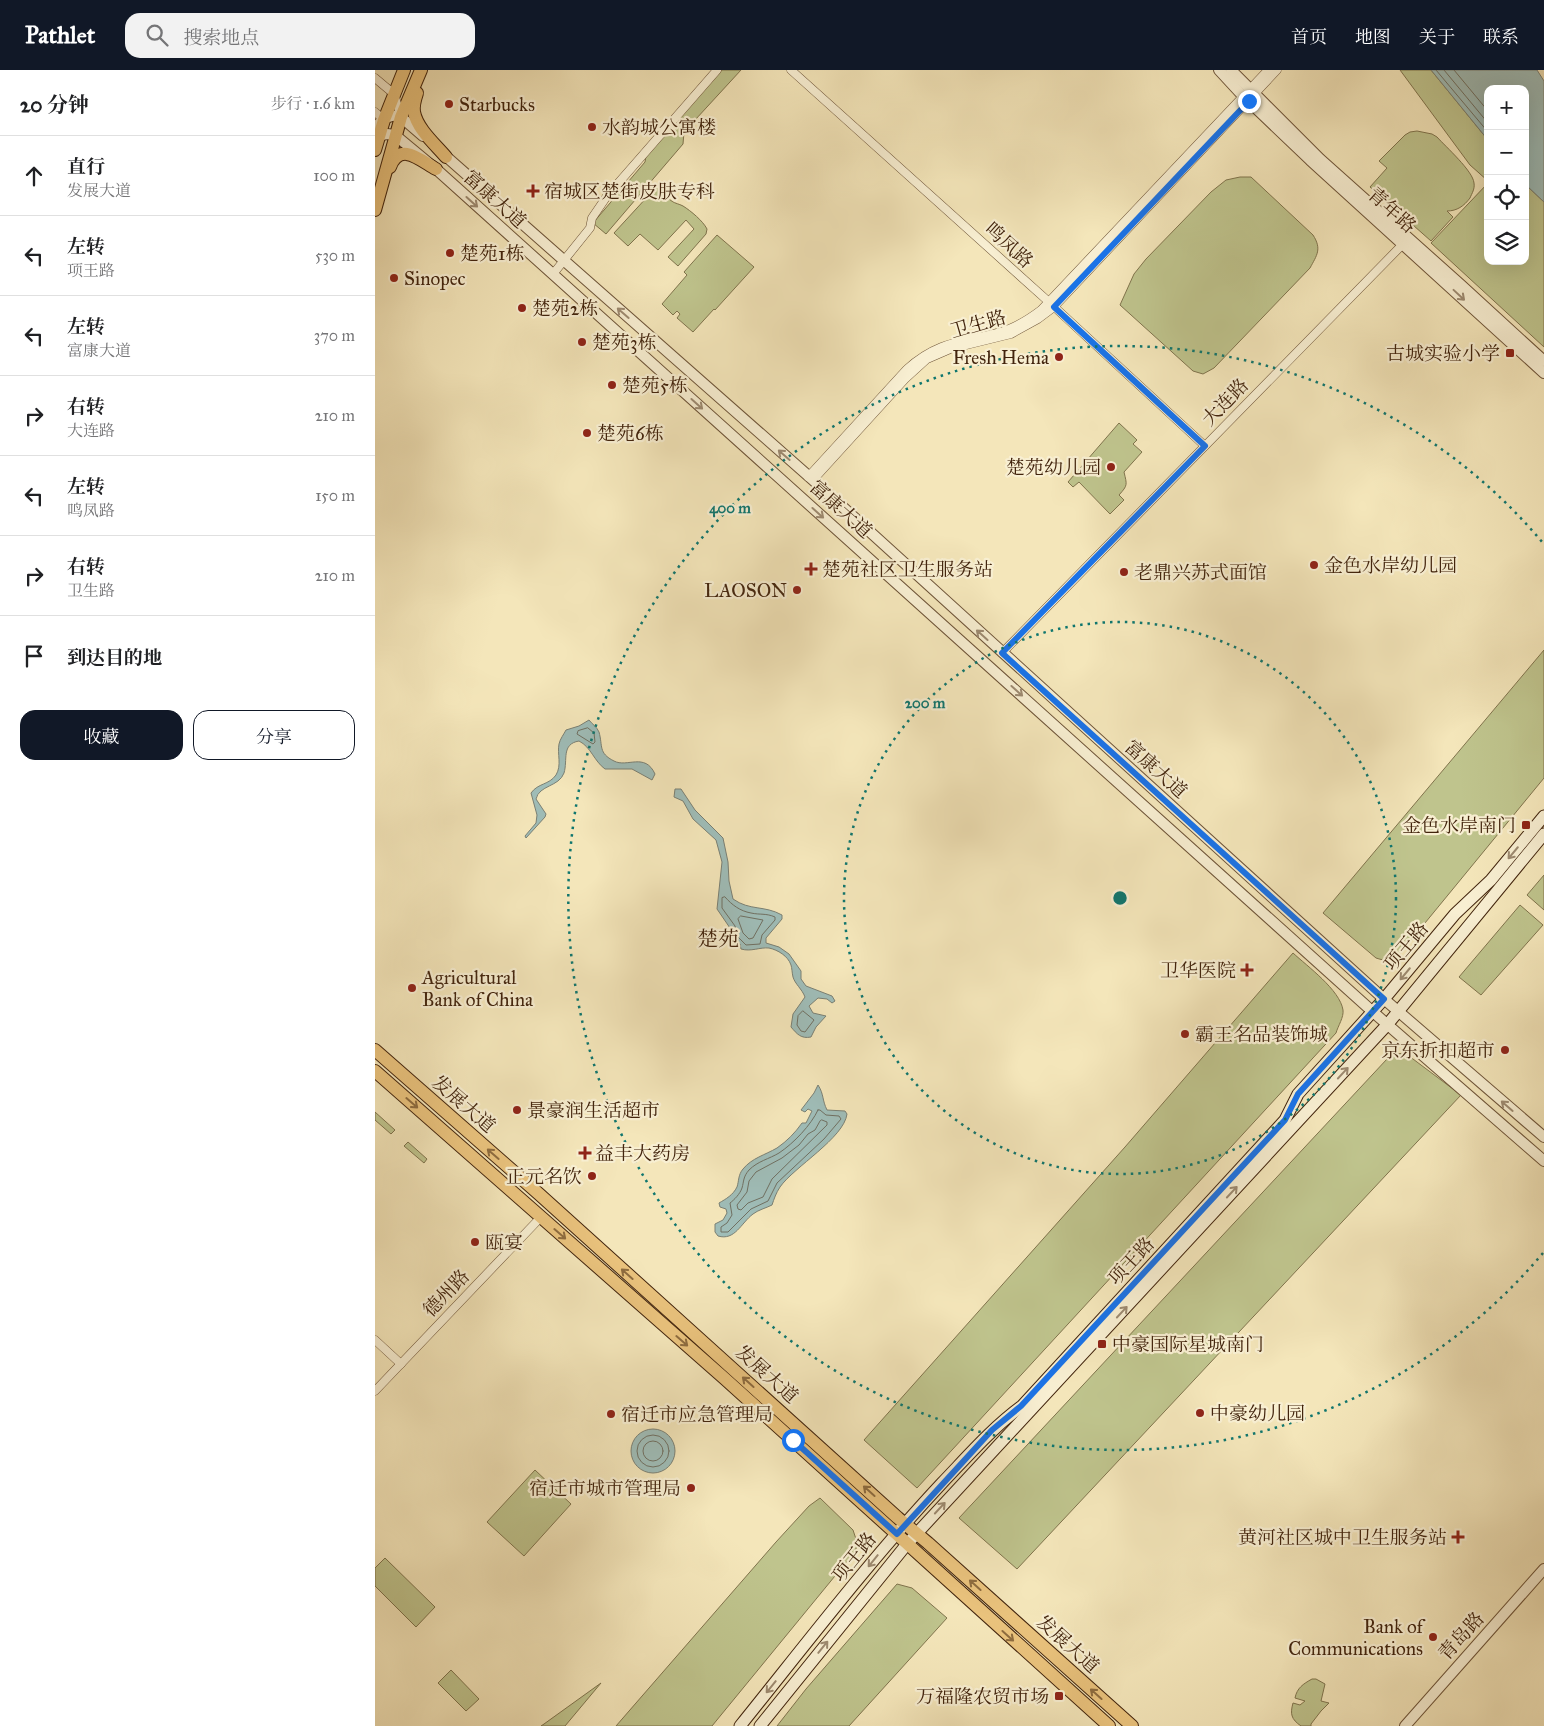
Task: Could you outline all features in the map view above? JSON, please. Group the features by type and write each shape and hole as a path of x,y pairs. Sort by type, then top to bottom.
{"main road":[{"path":"375,150 378,126 404,70"},
{"path":"376,206 401,117 422,70"},
{"path":"422,70 414,112 420,126 446,157"},
{"path":"376,206 392,162 400,154 411,155 436,169"},
{"name":"项王路","path":"740,1726 901,1529 992,1430 1021,1406 1272,1134 1289,1113 1298,1094 1373,1012 1455,914 1491,880 1544,816"},
{"name":"项王路","path":"759,1726 907,1544 1399,1012 1544,834"},
{"name":"发展大道","path":"375,1050 539,1194 901,1529 907,1544 1109,1726"},
{"name":"发展大道","path":"375,1071 725,1378 901,1529 917,1534 1132,1726"}],"street":[{"path":"553,274 590,228 592,218 607,196 717,70"},
{"name":"鸣凤路","path":"791,70 1205,446"},
{"name":"青年路","path":"1219,70 1320,159 1544,373"},
{"name":"青年路","path":"1231,70 1249,96"},
{"name":"卫生路","path":"1249,96 1268,70"},
{"name":"卫生路","path":"811,479 905,379 927,359 950,349 1011,334 1038,319 1249,96 1277,70"},
{"path":"375,78 394,94 401,117"},
{"path":"395,135 387,134 378,126 393,115 401,117"},
{"name":"富康大道","path":"401,117 811,479 1384,999 1544,1138"},
{"name":"富康大道","path":"395,135 436,169 1387,1025 1544,1161"},
{"name":"青年路","path":"1406,241 1544,362"},
{"name":"大连路","path":"1002,653 1406,241"},
{"name":"德州路","path":"375,1391 541,1217"},
{"path":"375,1340 401,1364"},
{"name":"青岛路","path":"1405,1726 1544,1569"}],"green space":[{"path":"722,70 741,70 684,132 683,144 606,234 593,223 645,162 646,156"},
{"path":"1400,70 1431,70 1484,135 1484,177 1470,165"},
{"path":"1417,131 1437,137 1469,172 1474,183 1474,189 1470,198 1460,207 1447,211 1453,217 1431,241 1370,187 1387,168 1379,161 1405,135"},
{"path":"1251,177 1313,235 1318,248 1310,268 1214,368 1203,374 1193,371 1120,305 1134,274 1146,259 1211,192 1226,180"},
{"path":"660,183 663,183 671,191 672,194 669,199 690,211 707,229 706,234 678,266 668,257 694,229 686,220 658,250 640,234 628,246 614,233"},
{"path":"1484,187 1484,265 1529,265 1529,188 1544,202 1544,347 1431,243"},
{"path":"717,235 754,267 693,332 677,318 680,314 677,311 673,315 662,304 687,275 684,272"},
{"path":"1119,423 1137,440 1133,444 1142,452 1124,472 1126,485 1119,495 1124,500 1110,514 1079,482 1073,487 1068,482"},
{"path":"1544,650 1544,778 1402,951 1390,959 1376,958 1323,913"},
{"path":"1544,875 1544,910 1527,895"},
{"path":"1520,905 1543,925 1481,995 1459,977"},
{"path":"1293,953 1330,987 1341,1002 1343,1013 1336,1033 917,1488 864,1440 1125,1147"},
{"path":"1405,1053 1461,1095 1017,1569 959,1518 1387,1059 1397,1054"},
{"path":"375,1112 395,1130 391,1134 375,1120"},
{"path":"408,1142 427,1159 424,1163 404,1146"},
{"path":"535,1470 571,1504 524,1556 487,1522"},
{"path":"820,1498 853,1530 858,1545 853,1554 712,1726 616,1726 776,1542 809,1506"},
{"path":"385,1558 435,1607 416,1627 375,1586 375,1568"},
{"path":"897,1584 912,1588 947,1618 849,1726 777,1726 806,1689"},
{"path":"451,1670 479,1699 466,1711 438,1683"},
{"path":"1312,1679 1325,1684 1321,1701 1329,1703 1311,1726 1301,1726 1293,1719 1292,1707 1293,1703 1300,1705 1305,1701 1295,1698 1301,1687"},
{"path":"601,1683 565,1726 541,1726 544,1724"}],"water":[{"path":"1431,70 1537,70 1544,81 1544,202 1529,188 1529,85 1484,85 1484,135"},
{"path":"589,720 599,732 605,755 619,763 641,762 646,764 651,767 655,774 652,780 632,769 605,769 583,744 579,741 573,743 567,749 564,773 561,778 538,794 536,799 546,814 526,838 525,836 536,823 537,815 531,793 556,775 559,767 559,744 566,730 579,726"},
{"path":"675,789 681,789 695,810 723,838 733,899 745,905 782,915 782,919 766,938 766,943 779,947 789,954 801,971 801,979 806,986 832,996 835,1001 832,1003 827,999 818,998 809,1006 813,1013 826,1016 816,1027 811,1037 802,1037 791,1027 793,1014 805,997 794,980 788,959 779,952 769,948 745,950 741,949 740,944 732,942 730,928 717,909 722,862 716,840 693,819 683,801 674,797"},
{"path":"818,1085 827,1110 845,1111 847,1114 844,1123 828,1142 787,1179 779,1189 772,1205 753,1214 733,1234 724,1237 718,1236 715,1232 715,1224 723,1220 727,1213 726,1209 720,1207 719,1203 735,1190 740,1174 747,1165 777,1148 791,1137 802,1123 806,1123 812,1111 808,1109 805,1112 801,1110"},
{"path":"653,1429 665,1433 671,1439 675,1451 671,1463 665,1469 653,1473 641,1469 635,1463 631,1451 635,1439 641,1433"}],"place":[{"name":"Starbucks","path":"449,104"},
{"name":"水韵城公寓楼","path":"592,127"},
{"name":"宿城区楚街皮肤专科","path":"533,191"},
{"name":"楚苑1栋","path":"450,253"},
{"name":"Sinopec","path":"394,278"},
{"name":"楚苑2栋","path":"522,308"},
{"name":"楚苑3栋","path":"582,342"},
{"name":"古城实验小学","path":"1510,353"},
{"name":"Fresh Hema","path":"1059,357"},
{"name":"楚苑5栋","path":"612,385"},
{"name":"楚苑6栋","path":"587,433"},
{"name":"楚苑幼儿园","path":"1111,467"},
{"name":"金色水岸幼儿园","path":"1314,565"},
{"name":"楚苑社区卫生服务站","path":"811,569"},
{"name":"老鼎兴苏式面馆","path":"1124,572"},
{"name":"LAOSON","path":"797,590"},
{"name":"金色水岸南门","path":"1526,825"},
{"name":"卫华医院","path":"1247,970"},
{"name":"Agricultural Bank of China","path":"412,988"},
{"name":"霸王名品装饰城","path":"1185,1034"},
{"name":"京东折扣超市","path":"1505,1050"},
{"name":"景豪润生活超市","path":"517,1110"},
{"name":"益丰大药房","path":"585,1153"},
{"name":"正元名饮","path":"592,1176"},
{"name":"瓯宴","path":"475,1242"},
{"name":"中豪国际星城南门","path":"1102,1344"},
{"name":"中豪幼儿园","path":"1200,1413"},
{"name":"宿迁市应急管理局","path":"611,1414"},
{"name":"宿迁市城市管理局","path":"691,1488"},
{"name":"黄河社区城中卫生服务站","path":"1458,1537"},
{"name":"Bank of Communications","path":"1433,1637"},
{"name":"万福隆农贸市场","path":"1059,1696"}],"district":[{"name":"楚苑","path":"718,939"}],"route":[{"path":"793,1440 897,1534 992,1430 1021,1406 1285,1120 1298,1094 1384,999 1002,653 1205,446 1054,307 1249,101"}]}
